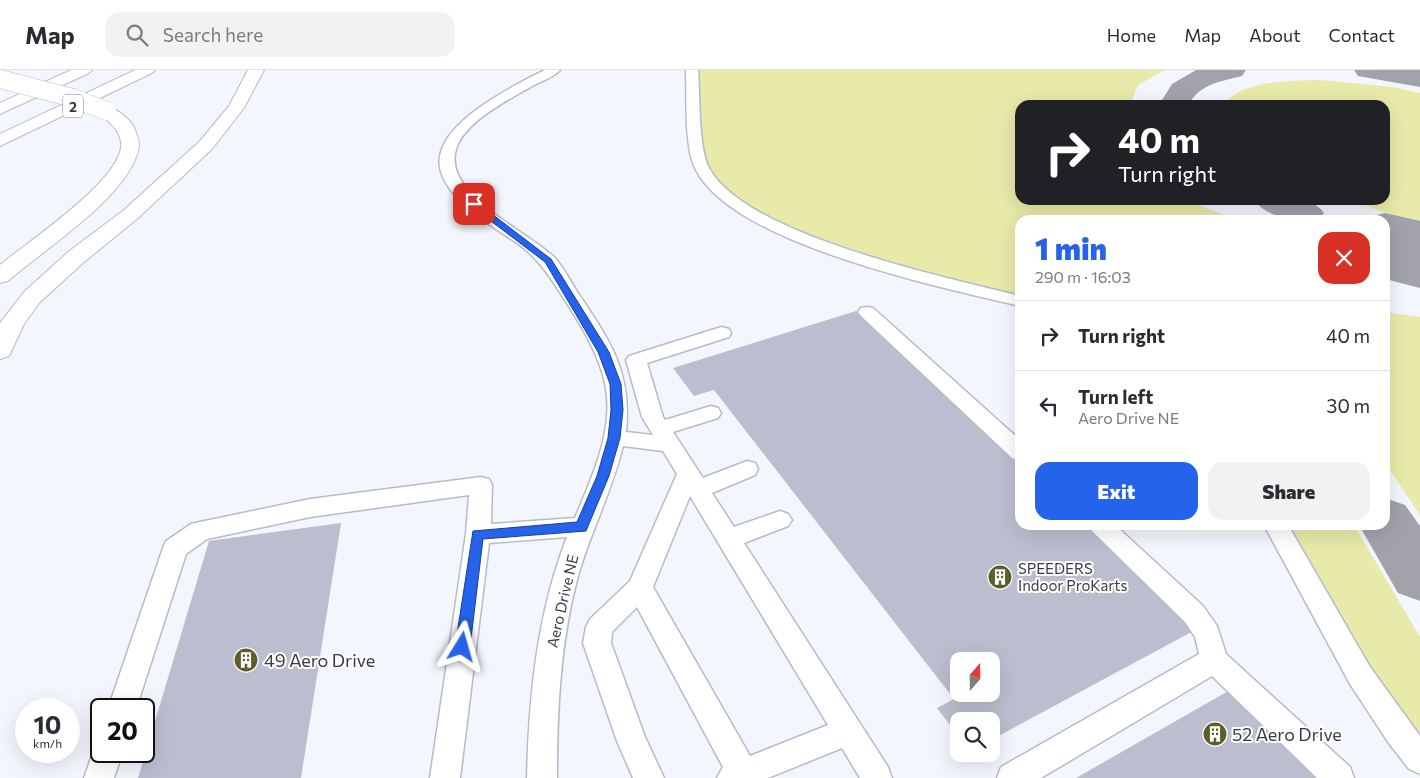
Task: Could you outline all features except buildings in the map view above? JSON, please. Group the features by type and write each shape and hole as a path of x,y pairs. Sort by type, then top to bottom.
{"highway":[{"name":"2","path":"0,109 84,70"},
{"name":"2","path":"0,141 147,70"},
{"path":"0,351 12,323 32,297 76,257 131,214 206,145 236,108 256,70"},
{"path":"0,79 73,98 107,111 125,126 130,137 127,160 121,171 92,202 0,276"},
{"path":"0,260 63,225"}],"street":[{"name":"Aero Drive NE","path":"542,778 542,749 550,655 564,582 581,527 603,476 614,438 617,410 616,384 604,352 548,260 474,204 458,188 447,169 448,152 457,134 463,128 476,116 505,96 554,70"},
{"path":"692,70 698,153 702,169 713,185 729,200 752,215 780,229 845,254 1015,300"},
{"path":"867,312 1015,448"},
{"path":"610,369 722,333"},
{"path":"636,360 653,417 877,778"},
{"path":"614,438 665,437 711,413"},
{"path":"649,778 632,741 597,643 599,627 640,588 693,482 747,469"},
{"path":"126,698 175,548 200,531 310,508 481,485 478,534 445,778"},
{"path":"729,539 780,520"},
{"path":"478,534 581,527"},
{"path":"1105,530 1194,614 1208,634 1214,660 1339,778"},
{"path":"1279,530 1350,662 1402,738 1420,760"},
{"path":"640,588 737,776 848,731"},
{"path":"1012,778 1214,660"},
{"path":"99,778 104,763"}],"green space":[{"path":"699,70 1165,70 1138,85 1132,100 1015,100 1015,205 1199,205 1224,215 1015,215 1015,295 847,250 799,232 757,213 725,190 707,165 700,118"},
{"path":"1320,80 1393,87 1420,93 1420,225 1364,205 1390,205 1390,100 1228,100 1254,86"},
{"path":"1390,313 1420,317 1420,515 1390,470"},
{"path":"1291,530 1357,530 1420,637 1420,742 1345,634"}],"taxiway":[{"path":"1176,100 1182,90 1197,80 1232,70"},
{"path":"1368,70 1420,78"},
{"path":"1285,205 1305,213"},
{"path":"1390,259 1420,264"},
{"path":"1390,528 1420,576"}],"runway":[{"path":"1390,245 1420,257"}],"place":[{"name":"SPEEDERS Indoor ProKarts","path":"1000,577"},
{"name":"49 Aero Drive","path":"246,660"},
{"name":"52 Aero Drive","path":"1215,734"}],"route":[{"path":"462,647 478,534 581,527 603,476 614,438 617,410 616,384 604,352 548,260 474,204"}]}
